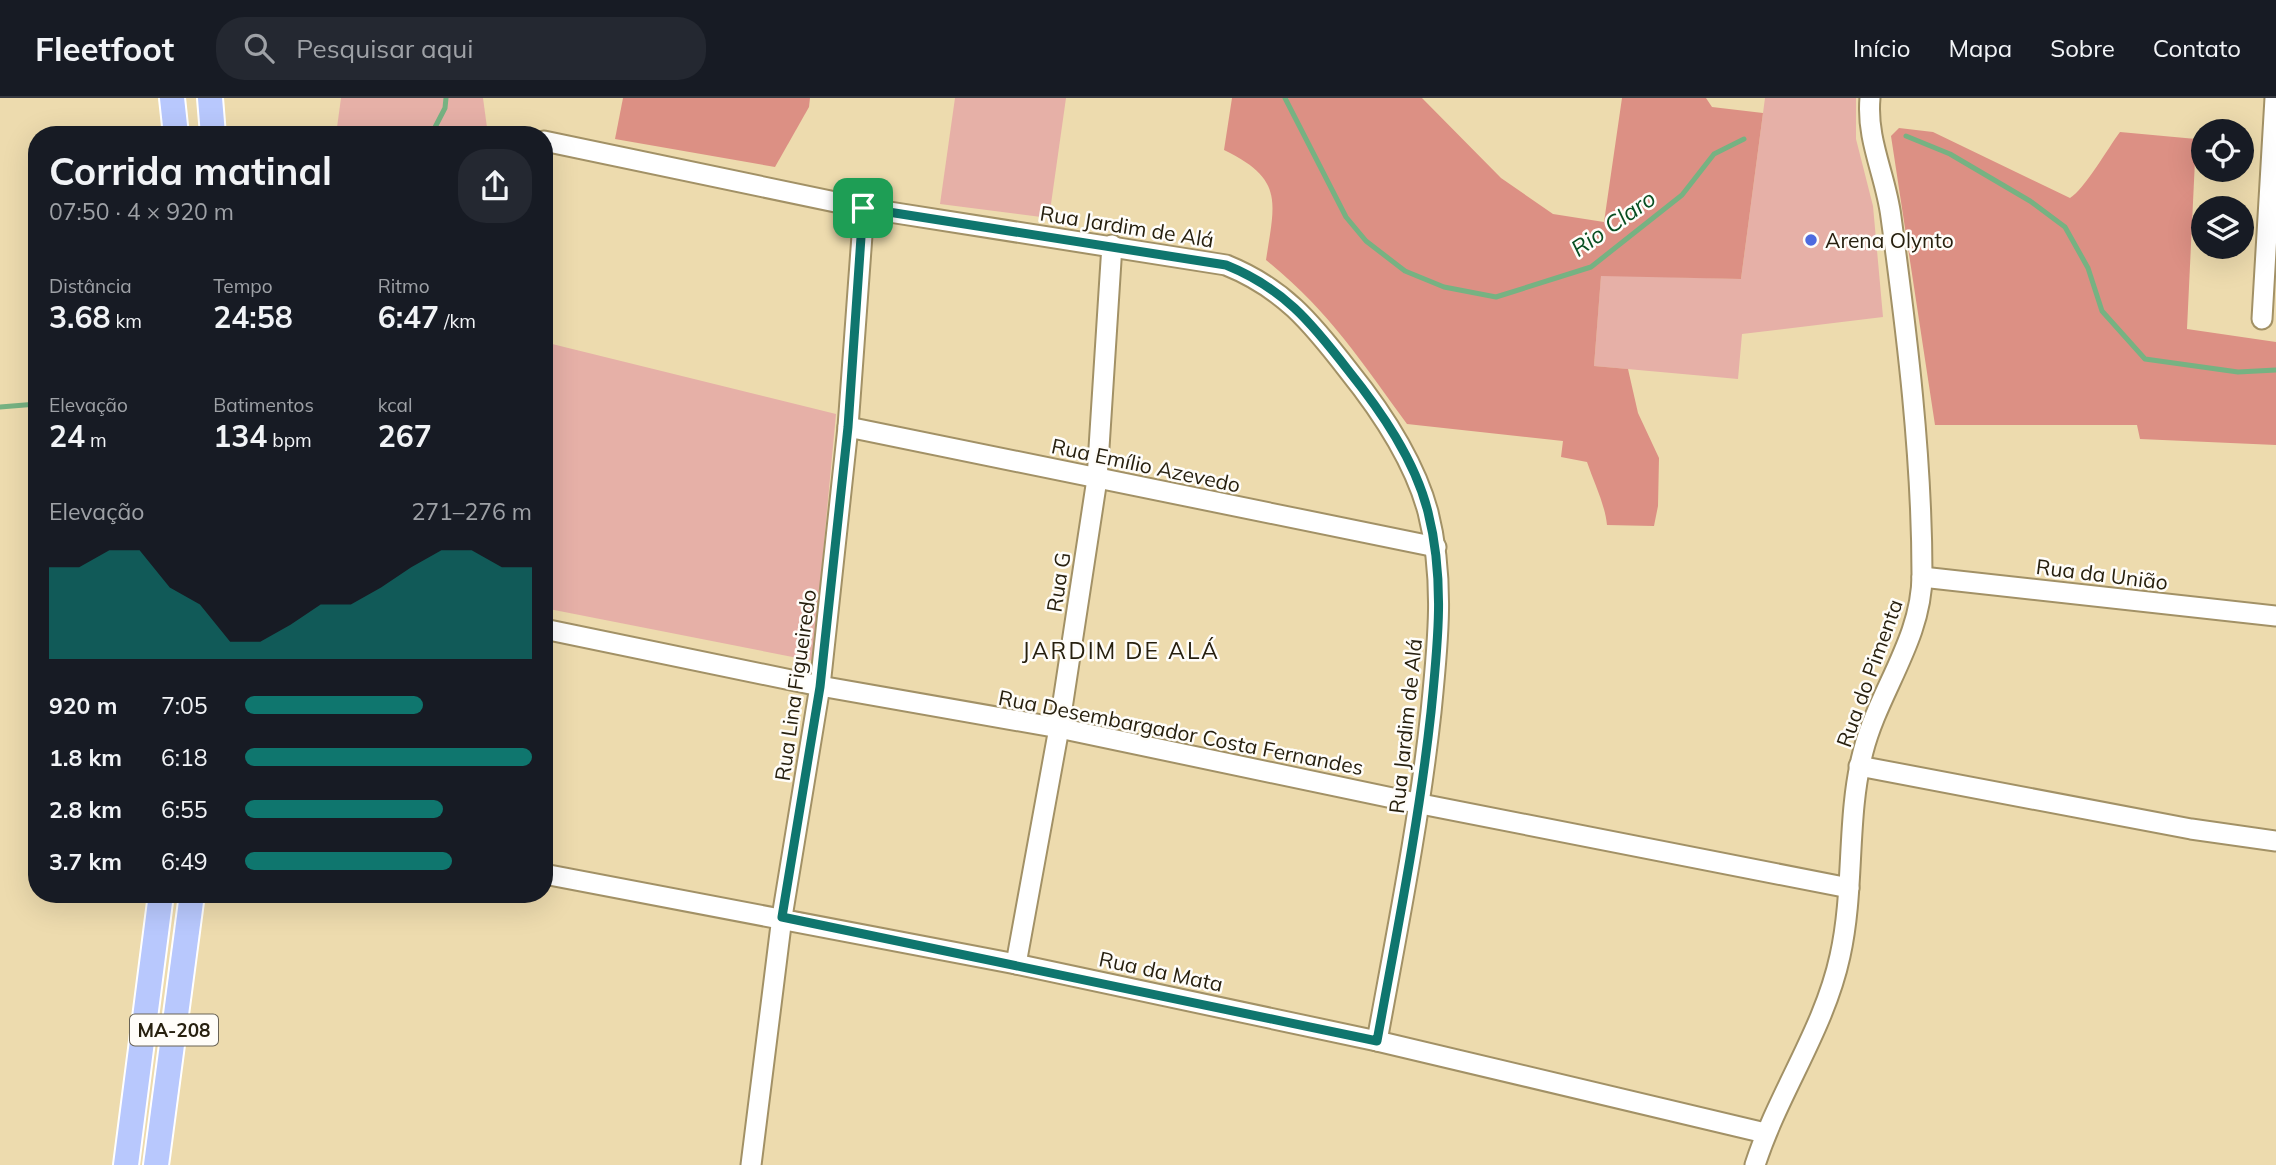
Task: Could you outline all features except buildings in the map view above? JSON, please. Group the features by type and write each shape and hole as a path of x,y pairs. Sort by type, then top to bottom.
{"main road":[{"path":"172,98 175,126"},
{"path":"210,98 212,126"},
{"name":"MA-208","path":"126,1165 160,903"},
{"name":"MA-208","path":"156,1165 191,903"}],"street":[{"name":"Rua do Pimenta","path":"1755,1165 1765,1133 1831,990 1840,955 1849,888 1860,766 1869,734 1912,632 1922,577 1914,430 1896,260 1888,194 1870,134 1871,98"},
{"path":"2262,318 2275,98"},
{"name":"Rua Jardim de Alá","path":"553,143 863,208 1226,265 1276,290 1303,314 1362,388 1389,428 1408,463 1427,509 1436,547 1441,590 1421,804 1377,1041"},
{"name":"Rua Lina Figueiredo","path":"751,1165 782,917 820,687 848,427 863,208"},
{"name":"Rua G","path":"1016,964 1059,728 1097,479 1112,245"},
{"name":"Rua Emílio Azevedo","path":"848,427 1436,547"},
{"name":"Rua da União","path":"1922,577 2276,616"},
{"name":"Rua Desembargador Costa Fernandes","path":"553,631 820,687 1059,728 1421,804 1849,888"},
{"path":"1860,766 2191,829 2276,841"},
{"name":"Rua da Mata","path":"553,876 782,917 1016,964 1377,1041 1765,1133"}],"shaded area":[{"path":"341,98 483,98 487,126 337,126"},
{"path":"623,98 810,98 809,107 775,167 615,139"},
{"path":"955,98 1066,98 1049,218 940,204"},
{"path":"1232,98 1422,98 1501,178 1553,214 1604,222 1622,98 1706,98 1712,107 1763,113 1741,279 1601,276 1594,366 1628,369 1638,413 1659,458 1658,506 1654,526 1607,525 1602,501 1587,462 1561,457 1563,441 1407,424 1326,317 1266,260 1272,222 1271,194 1257,171 1224,150"},
{"name":"Arena Olynto","path":"1765,98 1856,98 1856,139 1873,206 1883,317 1742,334 1738,379 1594,366 1601,275 1741,279"},
{"path":"1899,128 1933,132 2070,198 2089,178 2120,132 2191,139 2191,182 2194,182 2193,196 2191,196 2187,329 2276,342 2276,445 2140,439 2137,425 1935,425 1891,136"},
{"path":"553,344 836,414 813,661 553,610"}],"waterway":[{"name":"Rio Claro","path":"436,126 445,108 446,98"},
{"name":"Rio Claro","path":"1285,98 1346,217 1366,241 1405,271 1444,287 1496,297 1591,267 1682,195 1714,154 1744,139"},
{"path":"1906,136 1950,154 2030,201 2065,227 2088,268 2102,311 2145,359 2238,372 2276,370"},
{"name":"Rio Claro","path":"0,407 28,405"}],"place":[{"name":"Arena Olynto","path":"1811,240"}],"district":[{"name":"JARDIM DE ALÁ","path":"1121,650"}],"route":[{"path":"863,208 1112,245 1226,265 1250,275 1276,290 1303,314 1362,388 1389,428 1408,463 1427,509 1436,547 1441,590 1421,804 1377,1041 782,917 820,687 848,427 863,208"}]}
